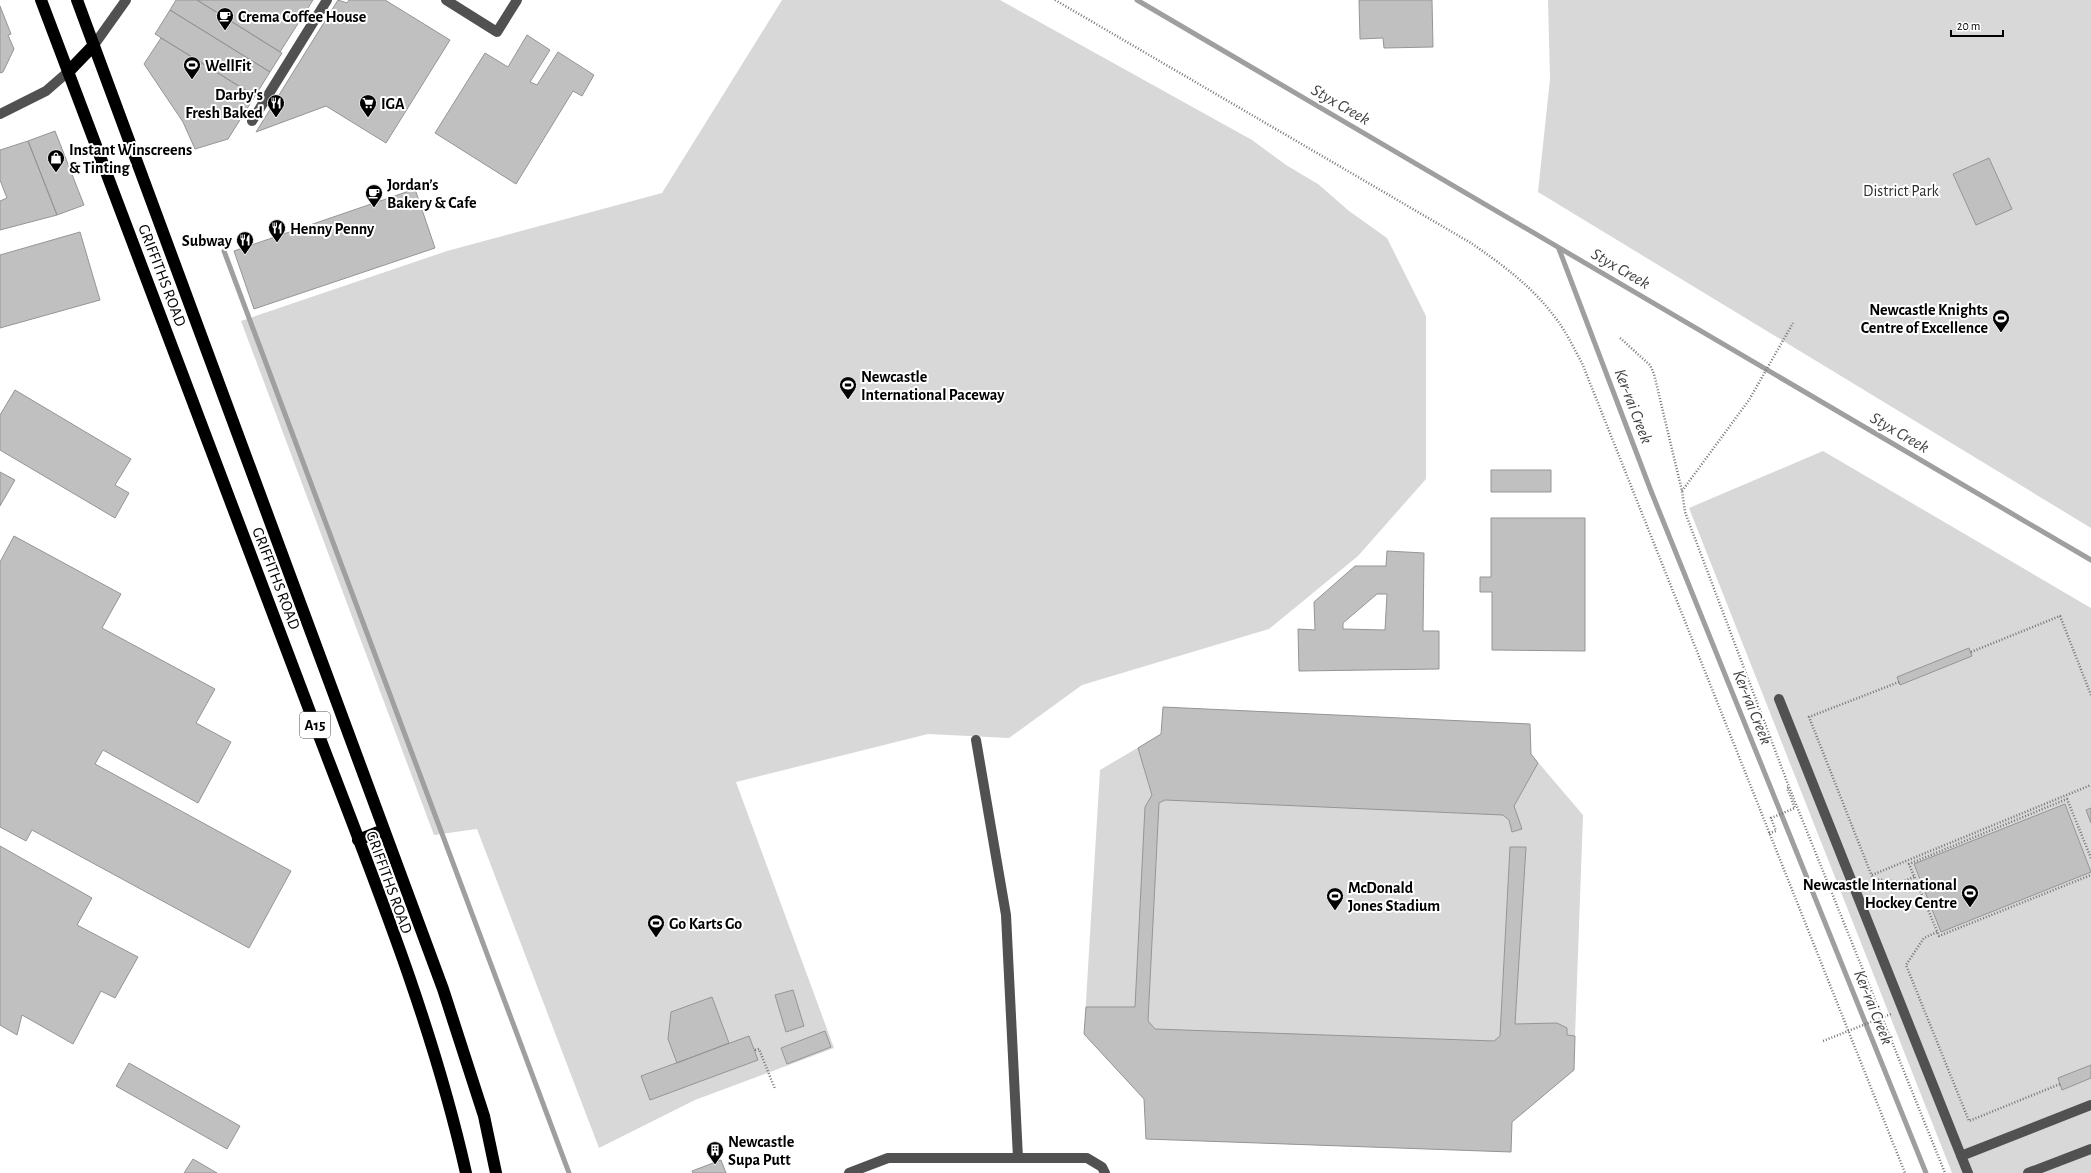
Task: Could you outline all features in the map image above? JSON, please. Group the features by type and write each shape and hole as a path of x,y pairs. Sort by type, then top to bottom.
{"highway":[{"name":"GRIFFITHS ROAD","path":"41,0 358,840 426,1027 466,1173"},
{"name":"GRIFFITHS ROAD","path":"77,0 443,989 484,1116 496,1173"},
{"path":"68,70 94,45"},
{"path":"358,840 383,830"}],"street":[{"path":"94,45 126,0"},
{"path":"252,121 327,0"},
{"path":"446,0 497,32 517,0"},
{"path":"0,114 46,91 68,70"},
{"path":"1778,699 1968,1173"},
{"path":"976,740 1006,915 1018,1158"},
{"path":"1961,1156 2091,1105"},
{"path":"2028,1173 2091,1149"},
{"path":"849,1173 888,1158 1087,1158 1102,1167 1105,1173"}],"path":[{"path":"1055,0 1472,242 1503,265 1533,291 1558,321 1582,363 1905,1173"},
{"path":"1682,491 1749,400 1793,323"},
{"path":"1620,338 1650,365 1662,402 1682,491 1685,512 1789,787 1945,1173"},
{"path":"1971,652 2060,616 2091,695"},
{"path":"1899,682 1809,717 1873,879 1902,882 1914,877"},
{"path":"1872,875 2091,785"},
{"path":"1769,833 1776,831 1771,818 1795,808 1787,788 1789,787"},
{"path":"2091,858 2067,799 1969,841 1909,864 1939,936 2091,874"},
{"path":"1925,902 1929,901"},
{"path":"1937,932 1924,938 1906,965 1969,1121 2060,1084"},
{"path":"1822,1041 1878,1019"},
{"path":"754,1050 759,1049 775,1089"}],"green space":[{"name":"Newcastle International Paceway","path":"782,0 1000,0 1252,140 1286,165 1318,184 1349,211 1387,238 1426,316 1426,479 1358,556 1269,629 1082,685 1009,738 928,734 736,782 834,1048 695,1100 599,1148 477,829 434,835 241,321 447,251 662,193"},
{"name":"District Park","path":"1548,0 2091,0 2091,528 1538,192 1550,79"},
{"name":"Newcastle International Hockey Centre","path":"1823,451 2091,608 2091,1173 1952,1173 1689,508"},
{"name":"McDonald Jones Stadium","path":"1163,707 1530,724 1531,754 1583,815 1575,1036 1512,1122 1511,1152 1146,1139 1144,1099 1084,1034 1100,770 1161,734"}],"building":[{"name":"Crema Coffee House","path":"176,0 197,0 282,53 270,72 170,10"},
{"path":"197,0 313,0 280,52"},
{"path":"338,0 347,3 349,0 385,0 450,40 386,143 326,106 256,132"},
{"path":"1359,0 1432,0 1433,47 1384,48 1383,38 1360,39"},
{"path":"0,6 11,34 8,35 14,49 3,72 0,73"},
{"path":"170,10 270,72 255,96 155,34"},
{"path":"527,35 550,50 530,82 537,85 558,52 594,75 582,96 573,91 516,184 435,133 485,53 508,67"},
{"name":"WellFit","path":"161,38 255,96 228,139 195,149 183,122 144,64"},
{"name":"Instant Winscreens & Tinting","path":"55,131 84,205 57,215 28,141"},
{"path":"28,141 57,215 0,230 0,201 7,198 0,180 0,150"},
{"path":"1989,158 2012,209 1976,225 1953,174"},
{"path":"415,189 435,248 254,309 234,251"},
{"path":"80,232 100,300 0,328 0,255"},
{"path":"15,390 131,459 115,485 129,493 115,518 0,450 0,415"},
{"path":"1491,470 1551,470 1551,492 1491,492"},
{"path":"0,472 15,480 0,506"},
{"path":"1491,518 1585,518 1585,651 1492,650 1492,592 1480,592 1480,577 1491,577"},
{"path":"14,536 121,594 102,628 215,689 196,723 231,742 198,803 103,750 95,764 291,871 249,948 32,830 26,841 0,827 0,562"},
{"path":"1387,551 1424,553 1423,631 1439,631 1439,669 1299,671 1298,629 1315,630 1314,602 1355,566 1386,566","holes":["1377,594 1387,594 1385,630 1343,629 1343,623"]},
{"path":"1969,648 1972,656 1900,685 1897,677"},
{"path":"1163,707 1530,724 1531,754 1538,763 1514,806 1522,829 1512,832 1509,820 1503,815 1165,800 1159,803 1148,1021 1155,1029 1494,1041 1500,1036 1510,847 1526,847 1515,1024 1557,1023 1567,1028 1567,1035 1575,1036 1574,1070 1512,1122 1511,1152 1146,1139 1144,1099 1084,1034 1086,1007 1135,1007 1145,807 1152,795 1138,748 1161,734"},
{"path":"2065,804 2091,872 1941,932 1914,864"},
{"path":"2091,808 2091,823 2086,810"},
{"path":"0,846 92,898 77,925 138,957 115,998 101,991 73,1044 22,1015 17,1035 0,1025"},
{"path":"793,990 804,1026 786,1032 775,995"},
{"path":"712,997 729,1043 677,1063 668,1039 671,1012"},
{"path":"825,1031 831,1047 787,1064 781,1048"},
{"path":"749,1036 758,1060 650,1100 641,1076"},
{"path":"129,1063 240,1126 227,1149 116,1086"},
{"path":"2091,1065 2091,1078 2062,1090 2058,1078"},
{"path":"193,1159 217,1173 184,1173"},
{"name":"Newcastle Supa Putt","path":"721,1160 726,1173 693,1173 692,1171"}],"waterway":[{"name":"Styx Creek","path":"1137,0 2091,560"},
{"name":"Ker-rai Creek","path":"1559,249 1651,491 1926,1173"},
{"path":"224,251 569,1173"}],"place":[{"name":"Crema Coffee House","path":"225,31"},
{"name":"WellFit","path":"192,80"},
{"name":"Darby's Fresh Baked","path":"276,118"},
{"name":"IGA","path":"368,118"},
{"name":"Instant Winscreens & Tinting","path":"56,173"},
{"name":"Jordan’s Bakery & Cafe","path":"374,208"},
{"name":"Henny Penny","path":"277,243"},
{"name":"Subway","path":"245,255"},
{"name":"Newcastle Knights Centre of Excellence","path":"2001,333"},
{"name":"Newcastle International Paceway","path":"848,400"},
{"name":"Newcastle International Hockey Centre","path":"1970,908"},
{"name":"McDonald Jones Stadium","path":"1335,911"},
{"name":"Go Karts Go","path":"656,938"},
{"name":"Newcastle Supa Putt","path":"715,1165"}]}
